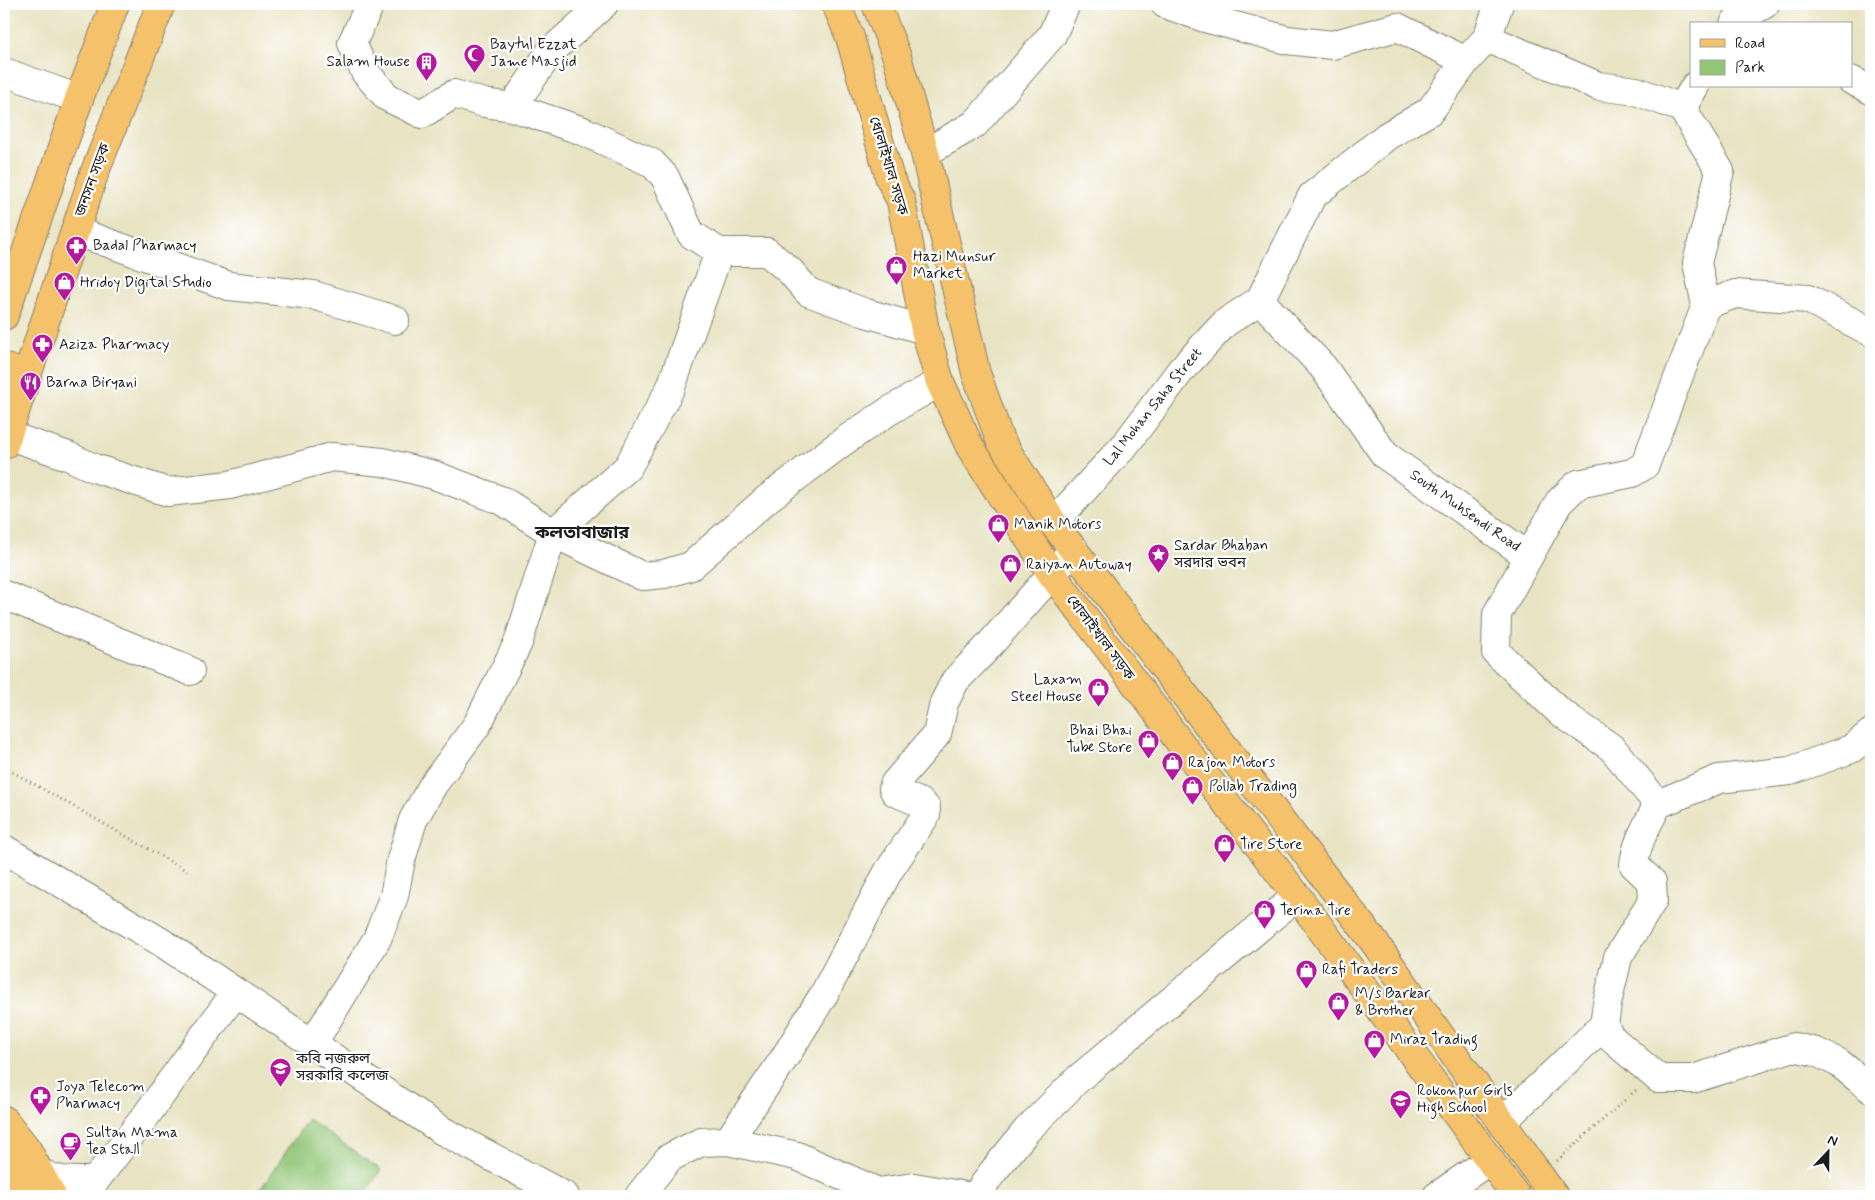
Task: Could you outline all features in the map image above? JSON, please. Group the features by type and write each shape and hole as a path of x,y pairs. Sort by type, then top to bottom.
{"main road":[{"path":"4,316 78,99 115,4"},
{"name":"জনসন সড়ক","path":"5,440 15,371 75,231 94,174 161,4"},
{"name":"ধোলাইখাল সড়ক","path":"836,4 850,37 890,179 901,201 925,330 940,382 970,447 1051,573 1297,896 1516,1196"},
{"path":"876,4 897,57 926,153 979,381 1000,440 1053,523 1372,939 1547,1186"},
{"path":"78,99 118,114"},
{"path":"886,160 926,153"},
{"path":"4,1120 27,1149 36,1184"},
{"path":"4,1157 52,1196"}],"street":[{"path":"370,4 352,43 365,72 387,97 422,114 454,94 484,103 512,107 582,131 652,163 665,178 690,234 719,252 767,252 790,270 808,292 866,313 925,330"},
{"path":"512,107 552,51 604,4"},
{"path":"926,153 975,124 1052,35 1066,4"},
{"path":"1164,4 1209,11 1287,40 1332,45 1397,27 1466,61"},
{"path":"1260,300 1312,196 1387,136 1430,111 1466,61 1487,38 1499,4"},
{"path":"1739,22 1765,4"},
{"path":"1487,38 1598,86 1688,97 1720,171 1697,262 1706,305 1645,465 1632,473 1578,484 1560,502 1528,556"},
{"path":"4,72 78,99"},
{"path":"1852,80 1871,90"},
{"path":"75,231 229,286 313,295 396,320"},
{"path":"313,1043 377,940 394,896 401,860 413,820 433,785 477,725 518,643 553,533 628,467 671,387 719,252"},
{"path":"1706,305 1734,294 1808,299 1871,332"},
{"name":"Lal Mohan Saha Street","path":"1053,523 1125,445 1181,370 1225,323 1260,300"},
{"name":"South Muhsendi Road","path":"1260,300 1323,367 1385,455 1528,556 1496,614 1496,652 1560,712 1612,748 1658,804"},
{"path":"5,440 68,456 94,468 168,492 230,485 332,457 383,462 434,476 503,501 553,533 642,576 664,574 691,566 767,499 844,441 889,410 940,382"},
{"path":"728,1140 785,1057 824,994 888,872 926,815 926,808 922,803 895,792 893,788 895,783 937,734 944,703 955,681 985,650 1074,549"},
{"path":"4,595 190,671"},
{"path":"1871,733 1851,749 1790,771 1719,779 1658,804 1640,839 1635,853 1634,865 1652,882 1653,900 1618,957 1604,1025 1610,1037 1659,1079 1693,1079 1794,1047 1816,1052 1839,1063 1871,1089"},
{"path":"4,849 161,942 441,1130 565,1196"},
{"path":"976,1196 1027,1130 1079,1078 1297,896"},
{"path":"36,1184 52,1179 66,1181 89,1189 145,1117 236,993"},
{"path":"1502,1122 1604,1025"},
{"path":"639,1196 670,1158 701,1142 728,1140 797,1156 878,1192 914,1187 966,1196"},
{"path":"1437,1196 1490,1160"}],"path":[{"path":"4,767 186,871"},
{"path":"1547,1186 1653,1075"}],"green space":[{"path":"308,1119 381,1170 363,1196 256,1196"}],"place":[{"name":"Baytul Ezzat Jame Masjid","path":"474,73"},
{"name":"Salam House","path":"426,81"},
{"name":"Badal Pharmacy","path":"77,265"},
{"name":"Hazi Munsur Market","path":"897,285"},
{"name":"Hridoy Digital Studio","path":"64,302"},
{"name":"Aziza Pharmacy","path":"43,364"},
{"name":"Barna Biryani","path":"30,402"},
{"name":"Manik Motors","path":"998,544"},
{"name":"Sardar Bhaban সরদার ভবন","path":"1158,574"},
{"name":"Raiyan Autoway","path":"1010,584"},
{"name":"Laxam Steel House","path":"1098,708"},
{"name":"Bhai Bhai Tube Store","path":"1148,759"},
{"name":"Rajon Motors","path":"1172,782"},
{"name":"Pollab Trading","path":"1193,806"},
{"name":"Tire Store","path":"1224,864"},
{"name":"Terina Tire","path":"1264,930"},
{"name":"Rafi Traders","path":"1306,989"},
{"name":"M/s Barkar & Brother","path":"1339,1022"},
{"name":"Miraz Trading","path":"1374,1059"},
{"name":"কবি নজরুল সরকারি কলেজ","path":"280,1087"},
{"name":"Joya Telecom Pharmacy","path":"40,1115"},
{"name":"Rokonpur Girls High School","path":"1401,1119"},
{"name":"Sultan Mama Tea Stall","path":"70,1161"}],"district":[{"name":"কলতাবাজার","path":"582,533"}]}
